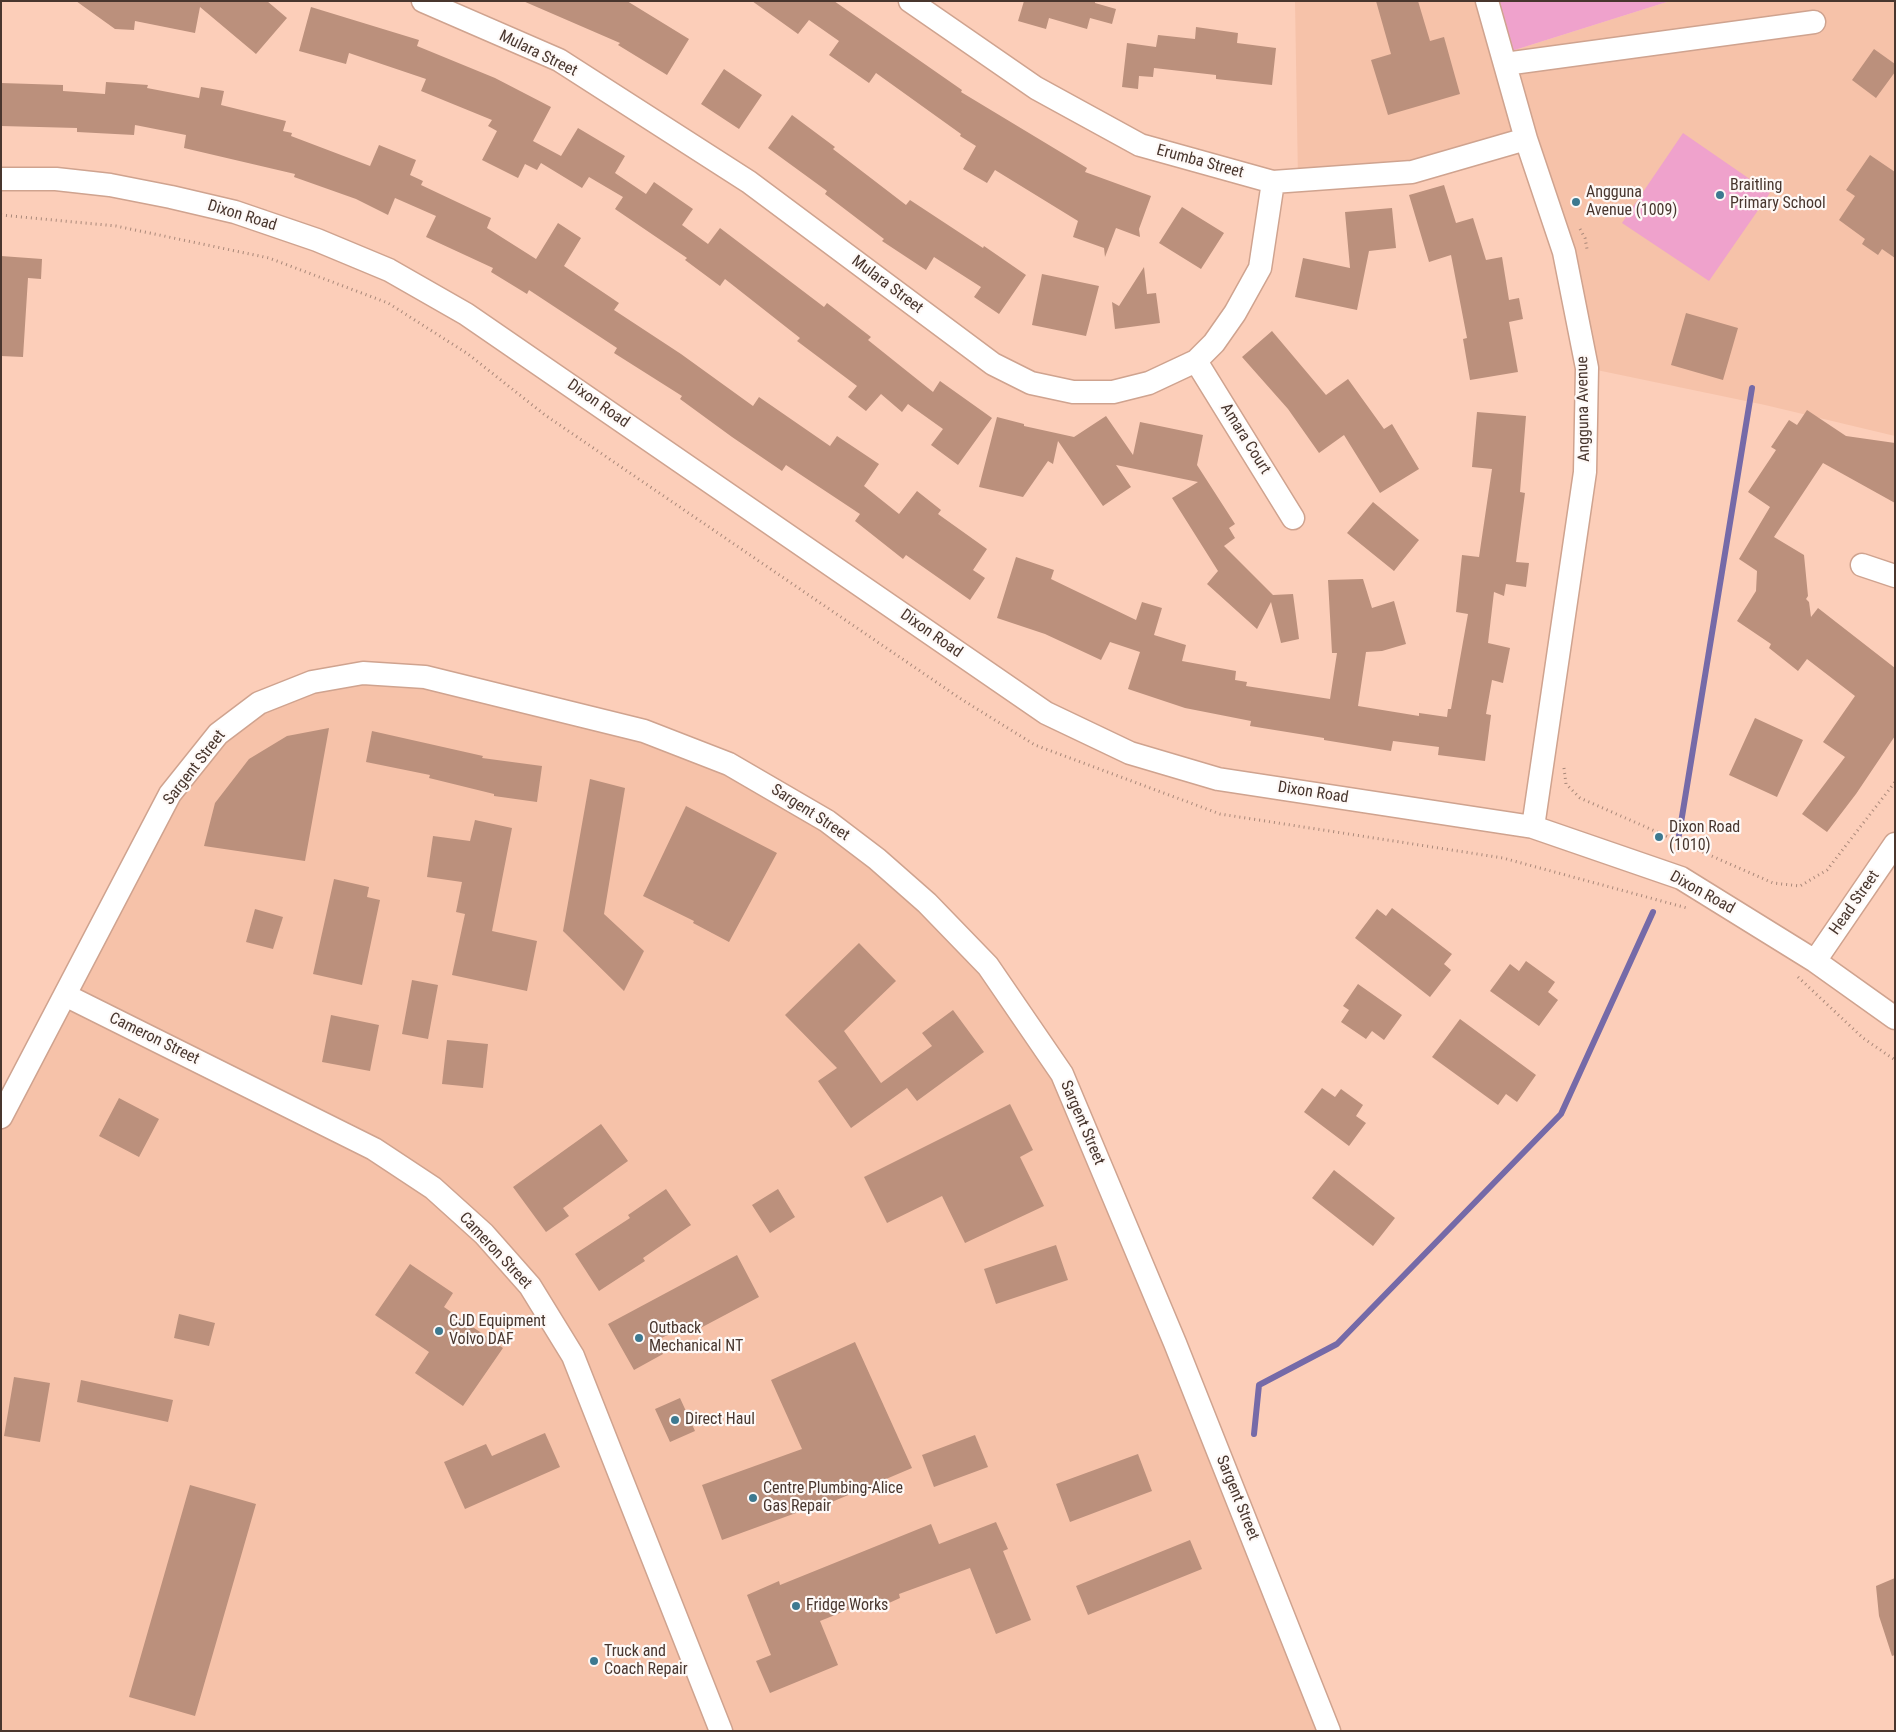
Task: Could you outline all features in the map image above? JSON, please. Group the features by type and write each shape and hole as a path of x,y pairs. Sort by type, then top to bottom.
{"street":[{"name":"Mulara Street","path":"423,1 559,60 750,182 993,364 1031,383 1073,392 1113,392 1149,383 1196,360 1214,343 1235,313 1260,268 1273,182"},
{"name":"Erumba Street","path":"910,1 1036,88 1140,145 1273,182 1412,172 1526,139"},
{"name":"Angguna Avenue","path":"1486,1 1526,139 1564,252 1587,368 1585,472 1533,827"},
{"path":"1505,64 1814,22"},
{"name":"Dixon Road","path":"1,179 65,180 110,185 171,197 234,212 317,240 389,270 475,319 1046,713 1130,753 1218,779 1533,827 1681,878 1814,961 1895,1018"},
{"name":"Amara Court","path":"1196,360 1293,518"},
{"path":"1862,565 1895,576"},
{"name":"Sargent Street","path":"1,1117 170,794 218,734 259,703 312,682 363,673 425,677 644,731 729,764 827,820 877,859 927,903 988,966 1062,1074 1175,1343 1329,1731"},
{"name":"Head Street","path":"1814,961 1895,844"},
{"name":"Cameron Street","path":"65,995 374,1149 433,1188 484,1234 525,1279 573,1356 721,1731"}],"path":[{"path":"1576,223 1585,238 1588,258"},
{"path":"1564,763 1566,784 1580,798 1773,882 1800,886 1827,870 1895,782"}],"shaded area":[{"name":"Braitling Primary School","path":"1295,1 1487,1 1502,54 1670,1 1895,1 1895,436 1765,405 1587,368 1526,139 1412,172 1298,180"},
{"path":"1487,1 1670,1 1502,54"},
{"path":"1683,133 1770,193 1709,281 1622,223"},
{"path":"425,677 729,764 927,903 1062,1074 1329,1731 1,1731 1,1117 65,995 218,734 312,682"}],"building":[{"path":"76,1 267,1 287,18 256,54 200,7 195,33 135,21 134,30 115,29"},
{"path":"523,1 627,1 689,39 667,75 618,45 620,43"},
{"path":"752,1 834,1 962,90 961,92 1087,168 1085,172 1151,196 1139,229 1140,237 1116,228 1105,257 1104,248 1073,237 1078,221 995,170 987,183 963,169 976,146 876,73 869,83 829,55 839,41 809,20 798,34"},
{"path":"1024,1 1095,1 1095,3 1116,9 1112,24 1090,18 1087,29 1049,18 1046,29 1018,21"},
{"path":"1376,1 1418,1 1430,41 1444,37 1460,94 1388,115 1371,60 1391,54"},
{"path":"311,7 419,40 417,46 495,78 551,107 533,141 561,156 578,128 625,156 615,173 646,194 654,182 693,209 682,225 708,244 720,228 824,307 827,303 871,337 868,340 933,392 940,381 992,418 958,465 931,445 943,429 908,404 902,412 881,394 866,411 848,397 857,386 797,341 800,338 725,279 720,286 685,260 687,258 615,209 623,197 589,177 582,188 541,163 537,170 525,164 518,178 482,160 497,131 488,126 492,120 421,91 426,79 349,53 346,64 299,51"},
{"path":"1196,27 1238,33 1237,43 1276,48 1272,85 1216,79 1216,75 1154,68 1153,77 1139,76 1138,89 1122,87 1127,43 1156,47 1158,35 1195,39"},
{"path":"1874,49 1895,64 1895,72 1876,98 1852,80"},
{"path":"724,69 762,95 739,129 701,104"},
{"path":"106,82 148,85 147,88 199,98 201,87 224,91 221,105 286,121 283,131 292,133 291,136 370,166 379,145 416,160 410,175 423,181 421,185 491,218 487,228 536,259 558,223 581,238 564,266 619,303 614,310 681,354 753,406 759,397 830,446 837,436 879,464 864,486 899,514 917,491 941,510 938,514 987,549 973,570 985,578 970,600 906,555 903,559 855,521 860,514 786,465 782,471 732,437 680,399 682,396 614,353 617,348 529,290 527,294 491,272 493,268 426,237 436,216 395,198 388,215 356,199 294,177 295,174 184,148 186,135 135,125 134,135 77,132 77,128 1,126 1,83 63,85 63,91 105,94"},
{"path":"792,115 835,147 833,149 906,205 910,200 983,248 984,246 1026,275 999,314 974,297 981,287 934,257 926,270 882,241 884,239 825,194 827,191 768,148"},
{"path":"1870,155 1895,172 1895,258 1882,249 1878,255 1862,244 1865,239 1839,220 1855,196 1846,190"},
{"path":"1444,185 1456,223 1473,218 1486,260 1502,257 1509,300 1519,298 1523,319 1509,322 1518,372 1470,380 1463,339 1467,338 1451,255 1429,262 1409,195"},
{"path":"1182,207 1224,233 1201,269 1159,243"},
{"path":"1392,208 1396,248 1369,251 1357,310 1295,297 1303,258 1350,268 1345,212"},
{"path":"1,256 42,259 41,279 28,278 23,357 1,356"},
{"path":"1144,267 1147,294 1156,293 1160,323 1115,329 1112,302 1119,306"},
{"path":"1042,274 1099,286 1086,336 1032,325"},
{"path":"1686,313 1738,328 1723,380 1671,365"},
{"path":"1272,331 1326,395 1348,379 1384,429 1392,424 1419,469 1380,493 1344,435 1319,453 1288,409 1242,357"},
{"path":"1807,410 1846,436 1895,443 1895,503 1823,463 1774,537 1804,555 1808,596 1806,599 1809,602 1811,617 1818,608 1895,668 1895,736 1856,794 1827,832 1802,814 1845,757 1823,742 1855,696 1807,659 1798,671 1769,648 1771,644 1737,621 1756,591 1757,571 1739,559 1770,507 1748,492 1776,450 1771,447 1789,420 1797,425"},
{"path":"1477,412 1526,416 1520,492 1525,493 1516,562 1529,563 1526,587 1506,584 1504,596 1494,592 1488,643 1510,648 1503,683 1492,680 1486,714 1491,715 1485,761 1438,755 1439,747 1393,741 1391,751 1324,740 1324,738 1250,726 1251,721 1185,708 1128,689 1140,652 1110,642 1101,660 1045,634 997,618 1016,557 1054,570 1051,579 1136,620 1142,602 1162,608 1154,635 1186,645 1182,661 1236,671 1235,680 1247,682 1246,686 1330,699 1337,653 1332,653 1328,580 1363,579 1372,608 1394,601 1406,644 1382,651 1366,652 1358,706 1419,716 1419,713 1447,717 1448,709 1451,709 1468,614 1456,612 1462,555 1479,557 1492,469 1472,467"},
{"path":"1106,416 1133,455 1140,422 1203,435 1197,465 1235,524 1229,528 1235,538 1224,546 1273,595 1293,594 1299,639 1281,643 1271,602 1257,629 1207,584 1218,571 1172,498 1198,482 1116,465 1131,487 1103,506 1058,441 1053,464 1048,461 1023,497 979,487 997,417 1024,424 1024,426 1074,437"},
{"path":"1373,502 1419,540 1394,571 1347,533"},
{"path":"1755,718 1803,740 1777,797 1729,775"},
{"path":"329,728 305,861 204,846 215,803 249,759 287,736"},
{"path":"372,731 483,756 482,758 542,766 537,802 494,796 494,794 429,778 430,775 366,762"},
{"path":"590,779 625,788 604,914 644,951 624,991 563,931"},
{"path":"686,806 777,853 729,942 693,923 694,921 643,896"},
{"path":"475,820 512,828 492,931 537,941 527,991 452,975 465,914 456,912 462,882 427,877 433,836 470,841"},
{"path":"334,879 369,887 367,897 380,900 362,985 313,974"},
{"path":"1392,908 1452,954 1444,964 1451,970 1430,997 1355,938 1377,909 1386,916"},
{"path":"255,909 283,917 273,949 246,942"},
{"path":"859,943 896,981 844,1031 881,1083 932,1046 922,1033 953,1010 984,1052 917,1101 907,1088 851,1128 818,1081 837,1068 785,1015"},
{"path":"1526,961 1555,982 1548,992 1558,1000 1539,1026 1490,991 1510,964 1519,971"},
{"path":"412,980 438,985 428,1039 402,1034"},
{"path":"1358,984 1402,1015 1384,1040 1372,1031 1366,1039 1341,1022 1349,1010 1343,1006"},
{"path":"331,1015 379,1025 370,1071 322,1062"},
{"path":"1460,1019 1536,1075 1517,1102 1506,1094 1498,1105 1432,1057"},
{"path":"447,1040 488,1044 483,1088 442,1084"},
{"path":"1322,1088 1335,1097 1341,1089 1363,1105 1356,1116 1366,1123 1349,1146 1304,1112"},
{"path":"119,1098 159,1119 139,1157 99,1136"},
{"path":"1010,1104 1033,1150 1020,1157 1044,1206 965,1243 942,1196 887,1223 864,1177"},
{"path":"601,1124 628,1161 563,1208 569,1216 546,1232 513,1187"},
{"path":"1334,1170 1395,1218 1373,1246 1312,1198"},
{"path":"666,1189 691,1225 643,1258 645,1261 599,1291 575,1254 630,1218 628,1215"},
{"path":"778,1189 795,1217 770,1233 752,1205"},
{"path":"1056,1245 1068,1280 996,1304 984,1269"},
{"path":"737,1255 759,1297 691,1333 686,1325 656,1341 663,1354 634,1370 608,1324"},
{"name":"CJD Equipment Volvo DAF","path":"410,1264 453,1293 444,1307 503,1348 463,1406 415,1373 429,1352 375,1315"},
{"path":"179,1314 215,1323 209,1346 174,1338"},
{"path":"855,1342 912,1468 827,1504 826,1502 722,1540 702,1485 802,1449 771,1380"},
{"path":"14,1377 50,1383 40,1442 4,1436"},
{"path":"81,1380 173,1400 168,1422 77,1402"},
{"name":"Direct Haul","path":"680,1398 695,1431 670,1442 655,1409"},
{"path":"545,1433 560,1467 465,1509 444,1462 486,1444 492,1456"},
{"path":"975,1435 988,1467 934,1487 922,1455"},
{"path":"1138,1454 1152,1491 1070,1522 1056,1484"},
{"path":"190,1485 256,1504 195,1716 129,1697"},
{"path":"996,1522 1008,1549 1003,1551 1031,1620 996,1634 970,1568 899,1594 900,1598 869,1612 865,1603 820,1621 838,1665 770,1693 756,1661 771,1655 747,1595 779,1581 780,1585 931,1524 939,1544"},
{"path":"1190,1540 1202,1569 1088,1615 1076,1586"},
{"path":"1895,1578 1895,1655 1892,1656 1879,1616 1876,1586"}],"waterway":[{"path":"1679,835 1752,388"},
{"path":"1254,1434 1259,1385 1337,1344 1561,1114 1653,912"}],"place":[{"name":"Braitling Primary School","path":"1720,195"},
{"name":"Angguna Avenue (1009)","path":"1576,202"},
{"name":"Dixon Road (1010)","path":"1659,837"},
{"name":"CJD Equipment Volvo DAF","path":"439,1331"},
{"name":"Outback Mechanical NT","path":"639,1338"},
{"name":"Direct Haul","path":"675,1420"},
{"name":"Centre Plumbing-Alice Gas Repair","path":"753,1498"},
{"name":"Fridge Works","path":"796,1606"},
{"name":"Truck and Coach Repair","path":"594,1661"}]}
